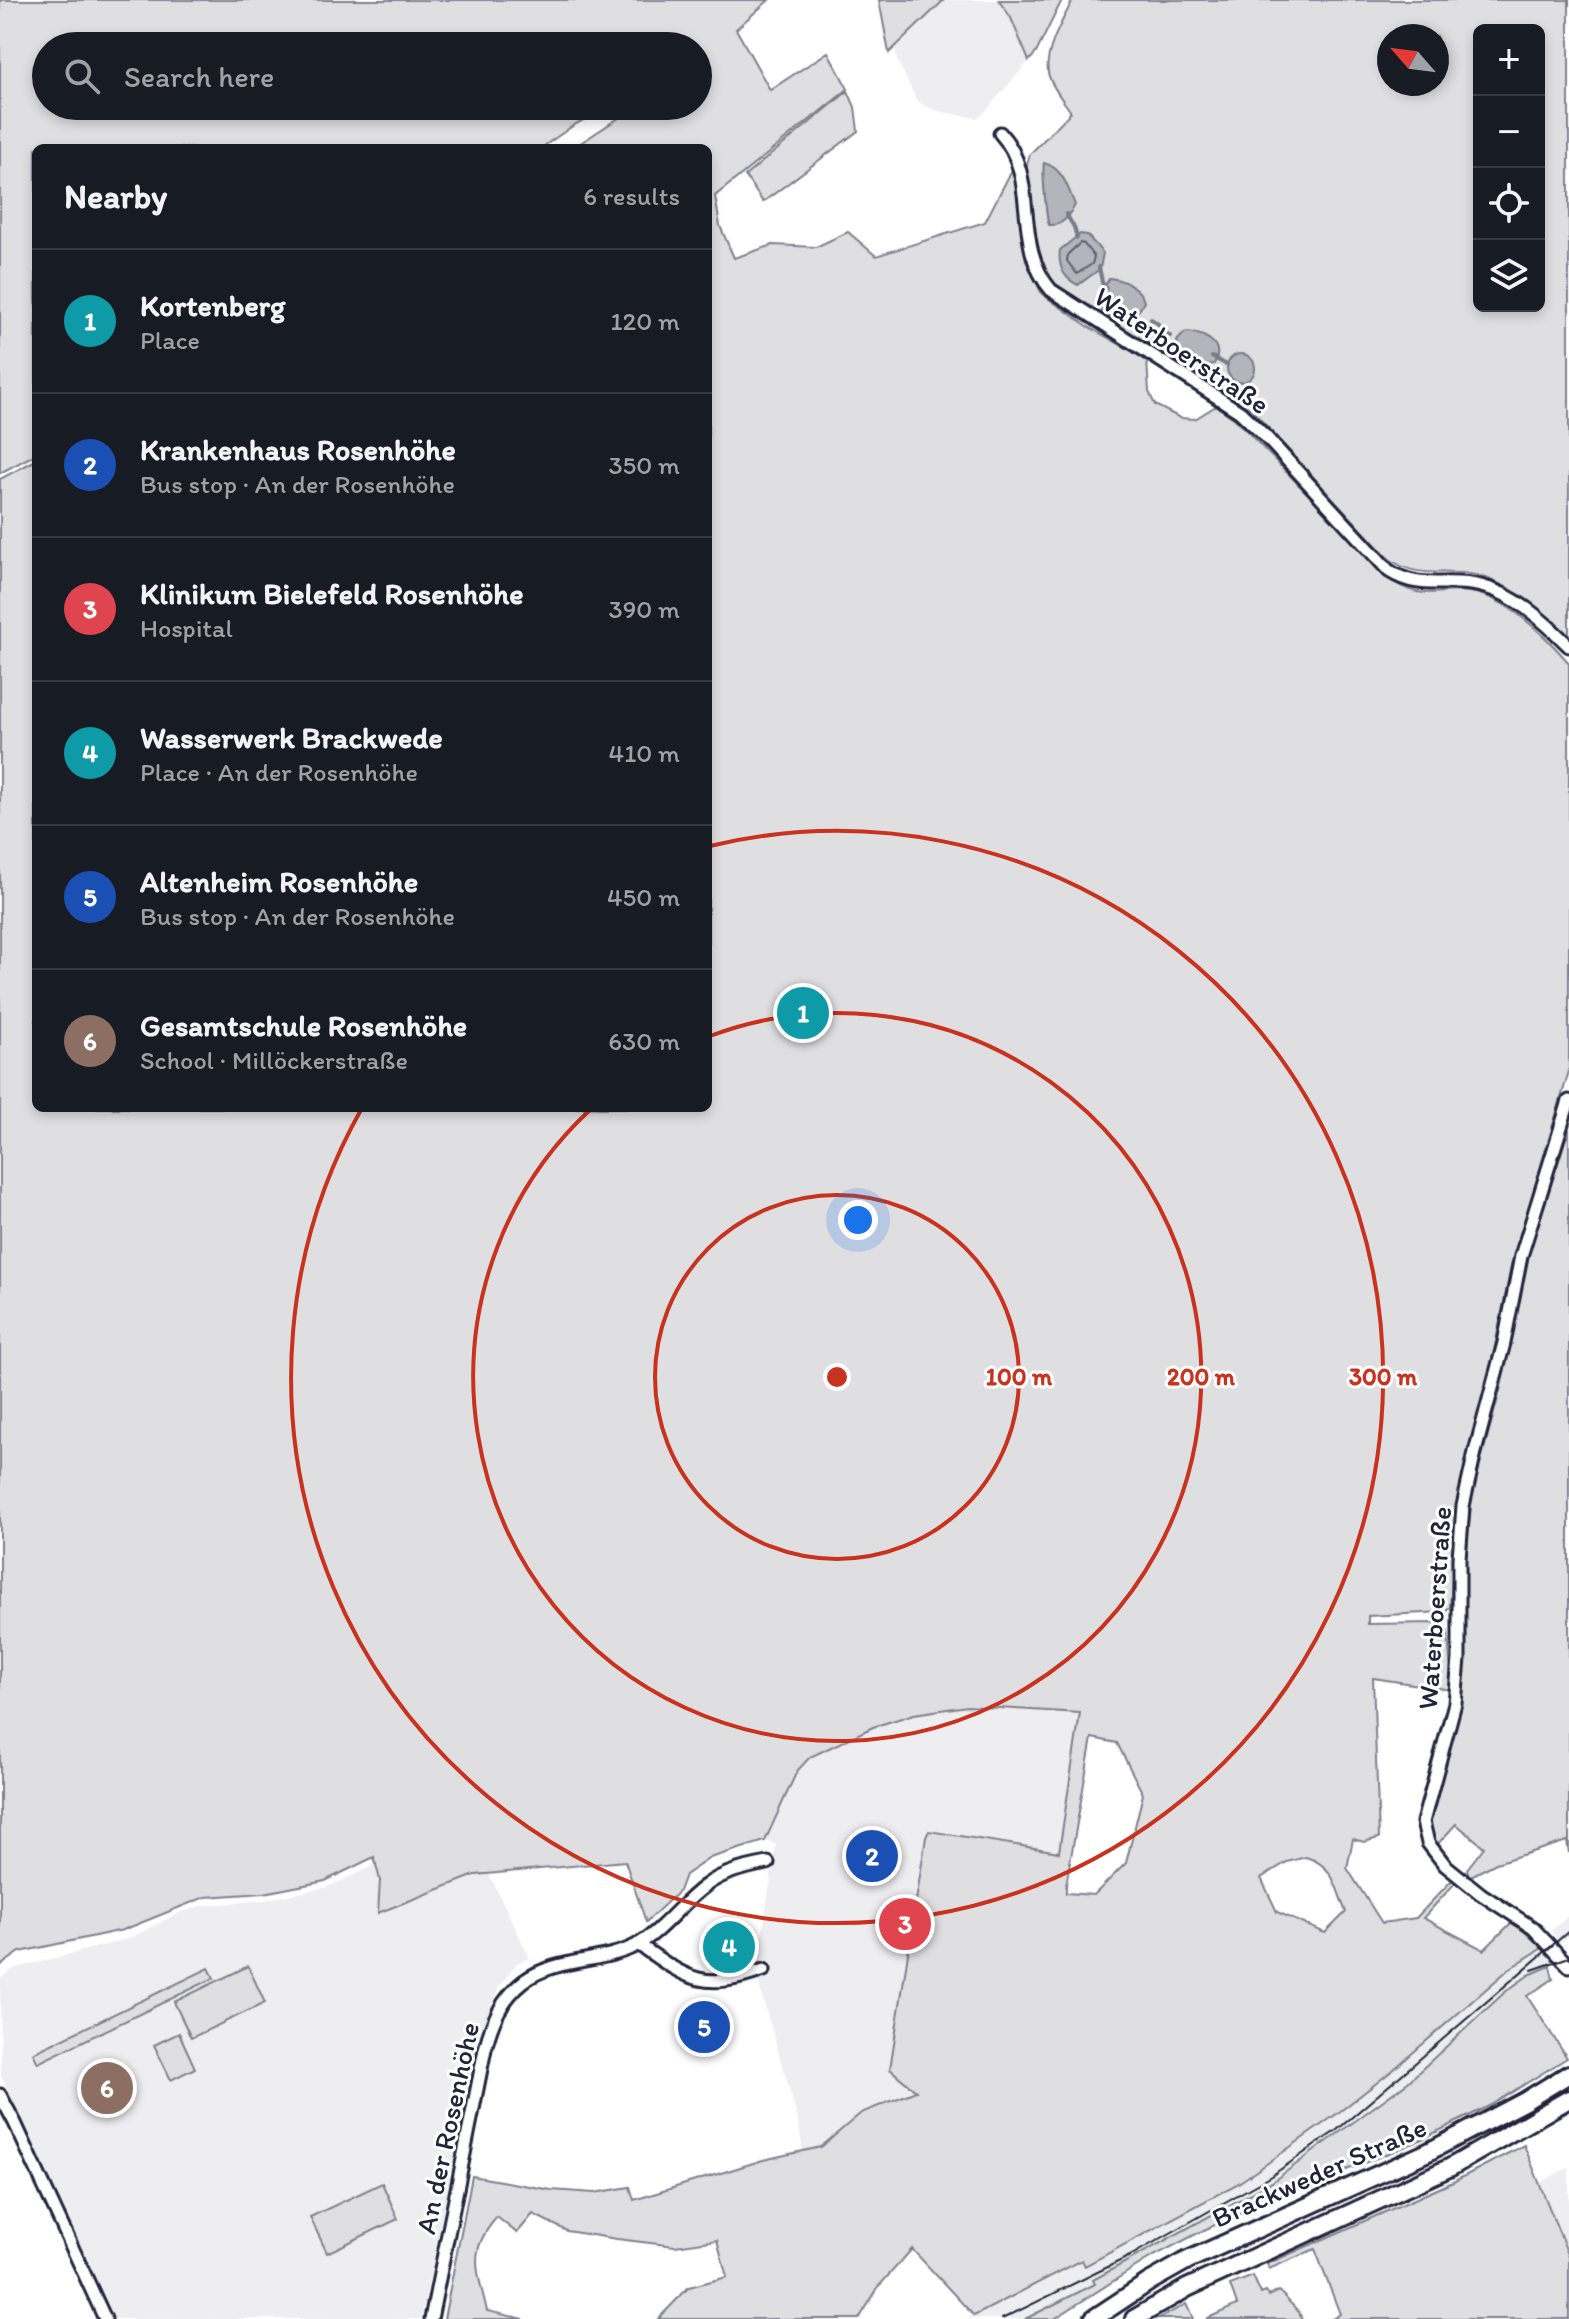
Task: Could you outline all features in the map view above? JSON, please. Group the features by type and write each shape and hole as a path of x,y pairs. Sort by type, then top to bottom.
{"main road":[{"name":"Brackweder Straße","path":"1093,2319 1188,2260 1442,2146 1569,2074"},
{"name":"Brackweder Straße","path":"1134,2319 1210,2276 1451,2167 1569,2099"}],"street":[{"name":"Waterboerstraße","path":"1000,133 1015,152 1020,166 1031,251 1041,278 1051,290 1240,412 1389,571 1412,582 1468,584 1495,591 1537,616 1569,646"},
{"name":"Waterboerstraße","path":"1569,1101 1521,1256 1504,1343 1463,1506 1455,1703 1423,1822 1428,1843 1445,1865 1472,1887 1526,1922 1569,1966"},
{"name":"An der Rosenhöhe","path":"431,2319 485,2049 500,2008 515,1989 531,1977 611,1955 638,1944 659,1930 711,1882 738,1869 768,1863"},
{"path":"638,1944 671,1968 704,1981 733,1981 764,1970"},
{"path":"0,2095 105,2319"}],"shaded area":[{"path":"0,0 769,0 736,29 770,90 828,52 848,89 715,196 720,226 734,258 773,245 816,247 848,232 876,256 985,222 1014,166 1026,261 1042,294 1089,327 1147,360 1149,392 1155,405 1180,418 1195,419 1216,406 1235,419 1392,581 1422,593 1458,591 1483,595 1511,609 1549,641 1569,663 1569,1071 1511,1267 1489,1375 1469,1447 1455,1539 1450,1607 1443,1612 1368,1616 1368,1624 1439,1623 1448,1632 1452,1690 1373,1678 1379,1838 1364,1842 1353,1839 1347,1868 1382,1923 1416,1918 1453,1879 1456,1882 1423,1918 1484,1950 1513,1921 1542,1948 1509,1969 1393,2070 1338,2113 1237,2184 1085,2266 1082,2260 974,2316 912,2249 879,2286 859,2319 658,2319 689,2287 727,2277 717,2240 675,2246 617,2239 567,2231 533,2214 517,2233 497,2217 481,2241 477,2262 487,2311 524,2319 444,2319 472,2176 551,2190 594,2193 630,2187 634,2200 763,2160 821,2147 861,2113 916,2091 890,2069 926,1837 929,1831 1059,1852 1080,1713 967,1706 914,1714 873,1727 810,1757 797,1771 765,1841 710,1858 685,1875 679,1891 646,1922 625,1861 475,1875 378,1913 380,1880 374,1857 325,1881 264,1893 205,1897 123,1930 20,1952 0,1966 0,479 32,462 32,1112 712,1112 712,144 579,144 616,120 712,120 712,32 32,32 32,120 583,120 547,144 32,144 32,456 0,473","holes":["1092,1738 1117,1743 1143,1794 1126,1863 1094,1895 1066,1893","1306,1857 1328,1872 1346,1912 1325,1933 1277,1912 1261,1878 1287,1862"]},
{"path":"879,0 944,0 889,53"},
{"path":"944,0 999,0 1011,18 1029,61 984,113 976,118 937,111 923,105 916,99 897,60 895,47"},
{"path":"999,0 1062,0 1029,61 1011,18"},
{"path":"1073,0 1569,0 1569,635 1500,584 1464,573 1409,569 1387,557 1251,409 1051,282 1035,249 1026,168 1030,154 1071,112 1054,88 1048,70 1050,50"},
{"path":"848,91 855,107 858,131 763,202 745,176"},
{"path":"1569,1129 1569,1853 1567,1841 1496,1863 1469,1877 1467,1869 1484,1847 1456,1824 1436,1846 1430,1822 1463,1691 1465,1574 1472,1493 1501,1387 1528,1257"},
{"path":"967,1706 1081,1713 1022,2084 861,2113 821,2147 803,2151 797,2116 756,1975 776,1844 765,1841 792,1777 810,1757 873,1727 914,1714"},
{"path":"377,1864 379,1912 475,1875 489,1874 530,1958 517,1963 499,1987 479,2034 421,2319 112,2319 1,2076 0,1979 13,1969 128,1939 179,1913 201,1906 264,1900 328,1887"},
{"path":"1569,1915 1569,1934 1560,1943 1551,1931"},
{"path":"1542,1948 1552,1960 1550,1966 1529,1975 1505,1992 1408,2082 1272,2182 1094,2280 1095,2284 1025,2319 967,2319 1082,2260 1085,2265 1237,2184 1338,2113 1393,2070 1509,1969"},
{"path":"248,1966 265,2003 191,2038 174,2002"},
{"path":"1550,1966 1553,1979 1527,1996 1567,2058 1491,2105 1414,2143 1204,2230 1148,2259 1054,2319 1025,2319 1095,2284 1093,2280 1272,2182 1408,2082 1505,1992 1529,1975"},
{"path":"209,1968 214,1978 38,2063 33,2053"},
{"path":"179,2033 195,2068 171,2080 154,2045"},
{"path":"1524,2145 1569,2257 1569,2319 1332,2319 1340,2314 1315,2249 1269,2269 1267,2264 1453,2182"},
{"path":"1569,2167 1569,2257 1540,2183"},
{"path":"382,2183 398,2219 327,2253 310,2217"},
{"path":"1253,2276 1261,2294 1266,2292 1269,2296 1279,2291 1302,2319 1206,2319 1237,2305 1230,2285"},
{"path":"1186,2304 1193,2319 1159,2319"}],"water":[{"path":"1044,163 1060,174 1075,205 1065,220 1054,225 1049,225 1047,213"},
{"path":"1080,234 1087,235 1103,253 1100,269 1078,285 1065,275 1060,250"},
{"path":"1109,278 1131,285 1139,292 1144,302 1136,313 1120,319 1102,312 1103,287"},
{"path":"1189,332 1202,335 1212,342 1217,351 1214,364 1196,363 1182,352 1177,341"},
{"path":"1241,354 1251,358 1255,368 1251,378 1241,382 1231,378 1227,368 1231,358"}],"waterway":[{"path":"1066,214 1077,238"},
{"path":"1099,267 1103,287 1106,288"},
{"path":"1151,319 1170,336"},
{"path":"1212,357 1227,365"}],"tram line":[{"path":"1002,2319 1130,2256 1271,2176 1337,2130 1569,1931"},
{"path":"1532,1970 1569,1957"}],"place":[{"name":"Kortenberg","path":"803,1013"},
{"name":"Krankenhaus Rosenhöhe","path":"872,1856"},
{"name":"Klinikum Bielefeld Rosenhöhe","path":"905,1924"},
{"name":"Wasserwerk Brackwede","path":"729,1947"},
{"name":"Altenheim Rosenhöhe","path":"704,2027"},
{"name":"Gesamtschule Rosenhöhe","path":"107,2088"}]}
